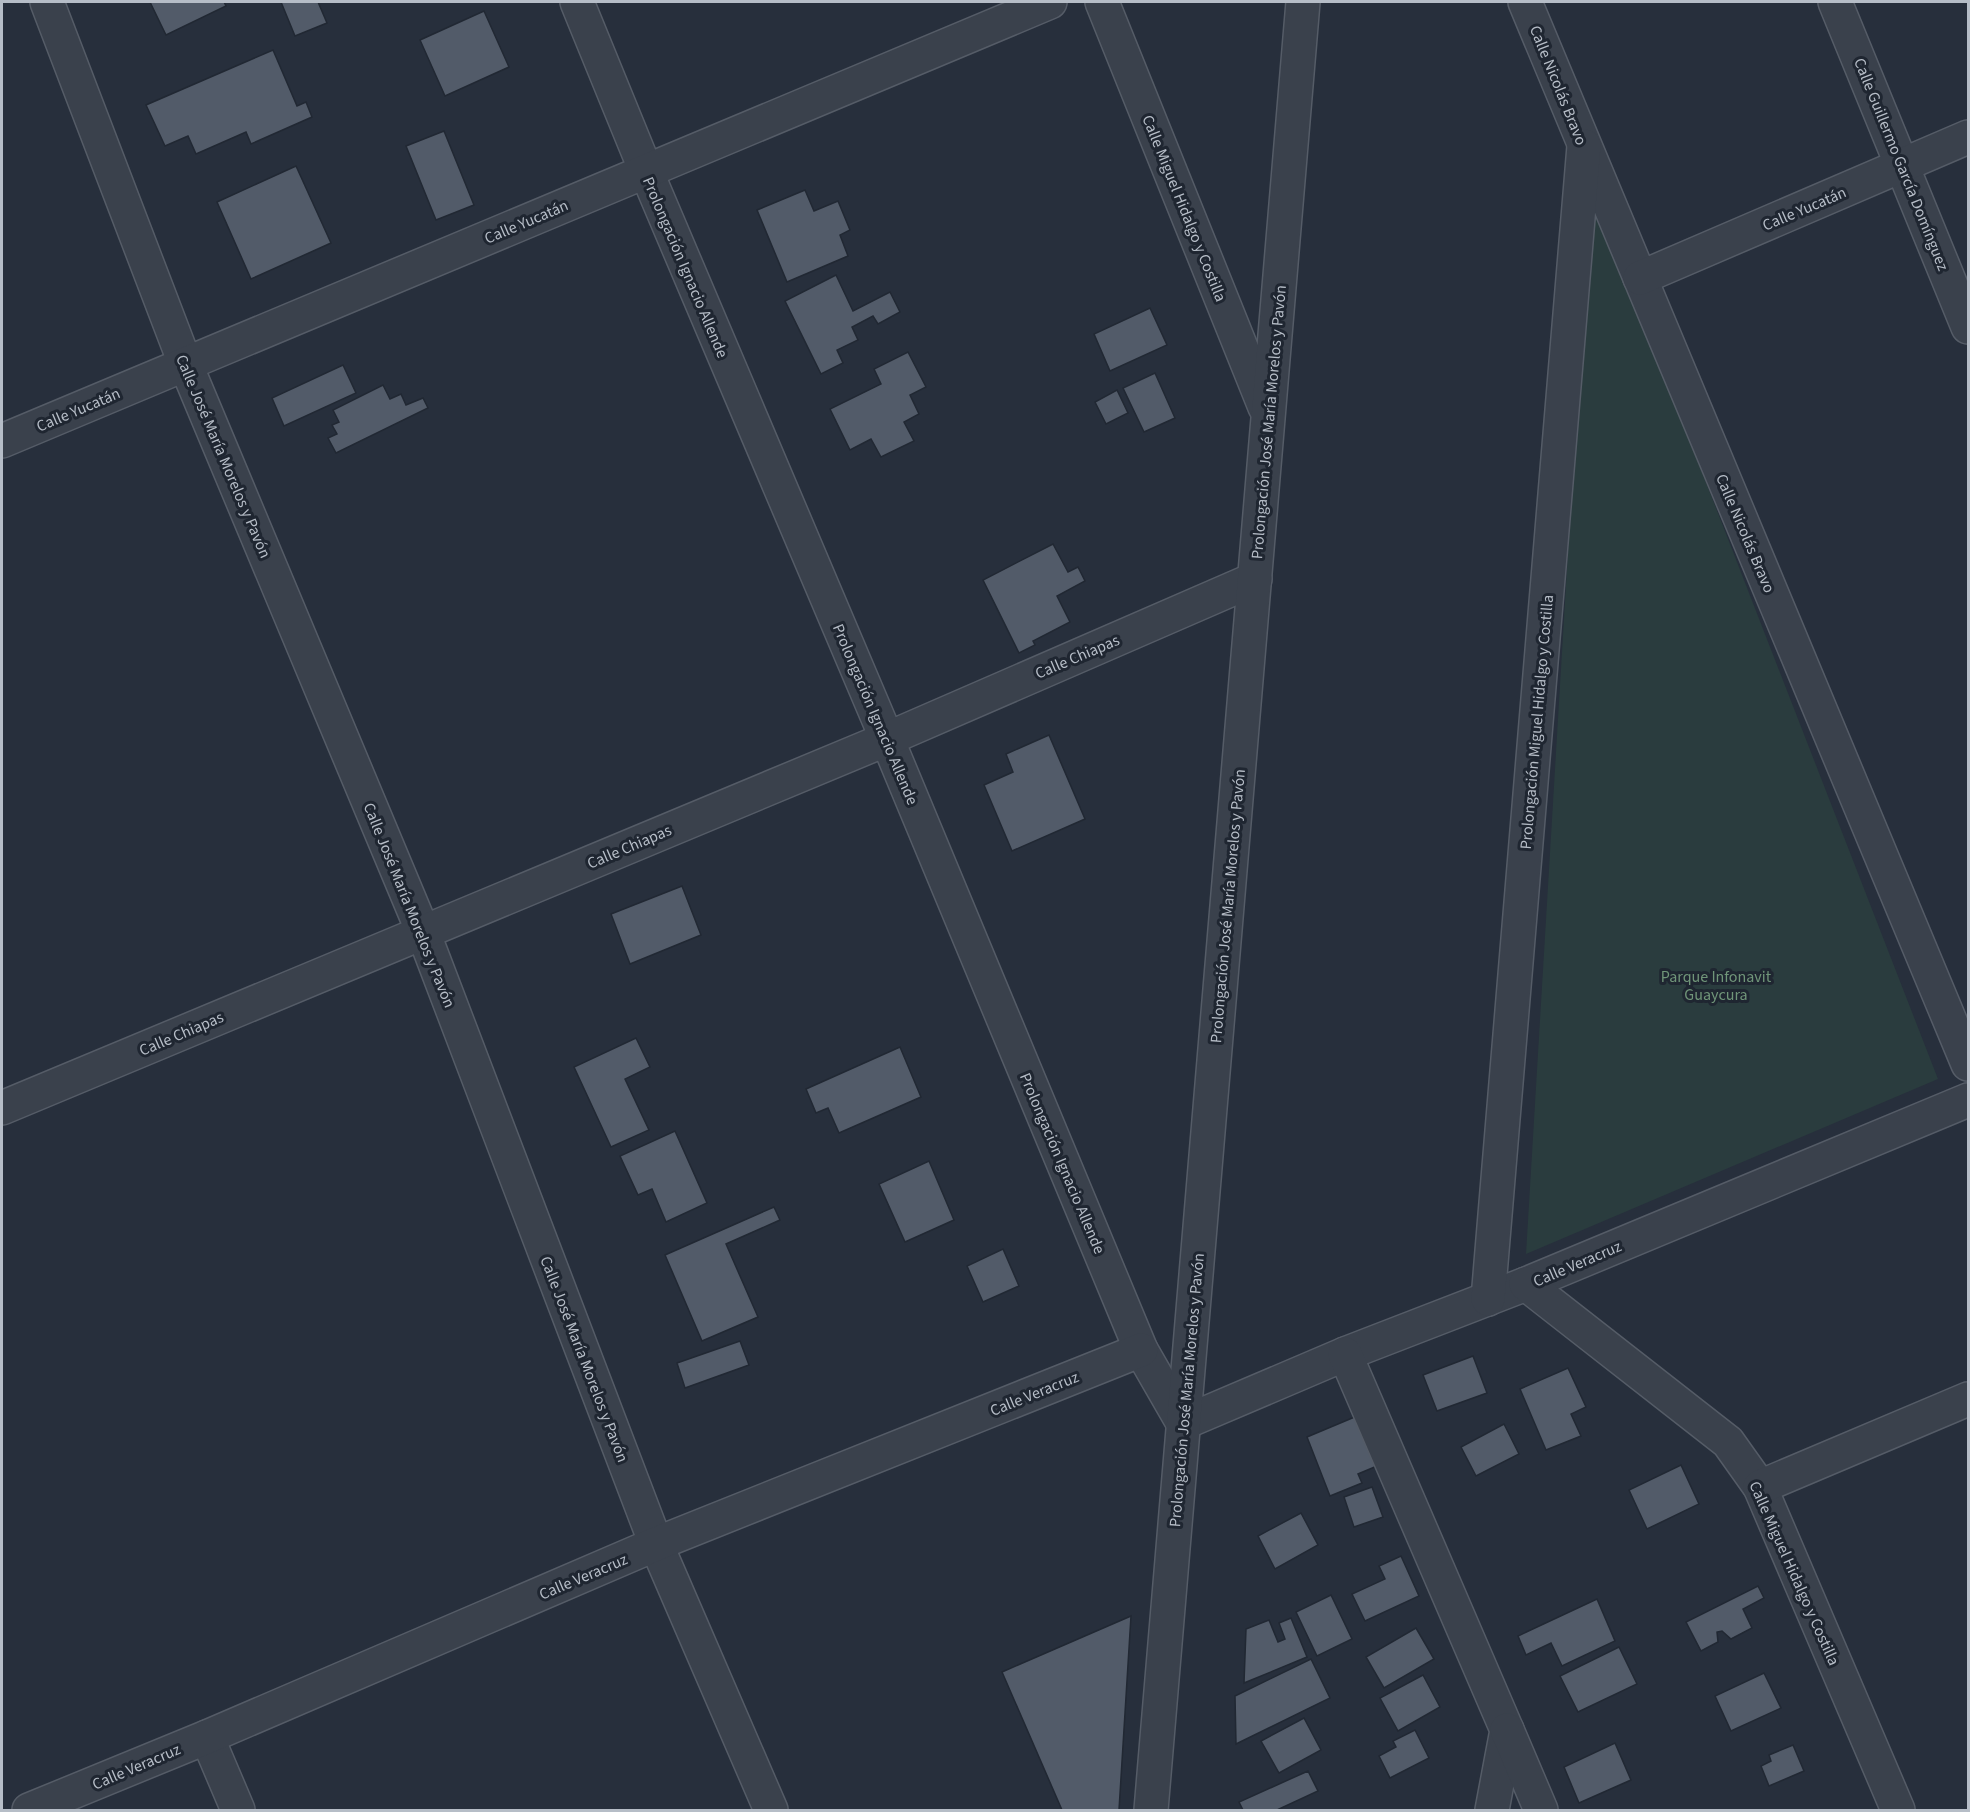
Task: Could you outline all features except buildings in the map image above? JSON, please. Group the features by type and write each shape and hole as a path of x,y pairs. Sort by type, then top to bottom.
{"street":[{"name":"Calle José María Morelos y Pavón","path":"46,2 185,363 423,932 656,1544 771,1810"},
{"name":"Prolongación Ignacio Allende","path":"577,2 1141,1350 1183,1423"},
{"name":"Calle Yucatán","path":"2,441 1050,2"},
{"name":"Calle Miguel Hidalgo y Costilla","path":"1102,2 1268,414"},
{"name":"Prolongación José María Morelos y Pavón","path":"1151,1810 1303,2"},
{"name":"Calle Nicolás Bravo","path":"1525,2 1968,1064"},
{"name":"Calle Guillermo García Domínguez","path":"1835,2 1968,327"},
{"name":"Calle Yucatán","path":"1640,278 1968,137"},
{"name":"Prolongación Miguel Hidalgo y Costilla","path":"1488,1299 1584,146"},
{"name":"Calle Chiapas","path":"2,1108 887,739 1255,579"},
{"name":"Calle Veracruz","path":"1183,1423 1345,1354 1526,1284 1968,1100"},
{"name":"Calle Miguel Hidalgo y Costilla","path":"1526,1284 1728,1442 1760,1487 1898,1810"},
{"name":"Calle Veracruz","path":"29,1810 207,1737 656,1544 1141,1350"},
{"path":"1345,1354 1541,1810"},
{"path":"1760,1487 1968,1399"},
{"path":"1492,1810 1507,1730"},
{"path":"207,1737 238,1810"}],"green space":[{"name":"Parque Infonavit Guaycura","path":"1590,184 1938,1079 1526,1254"}]}
